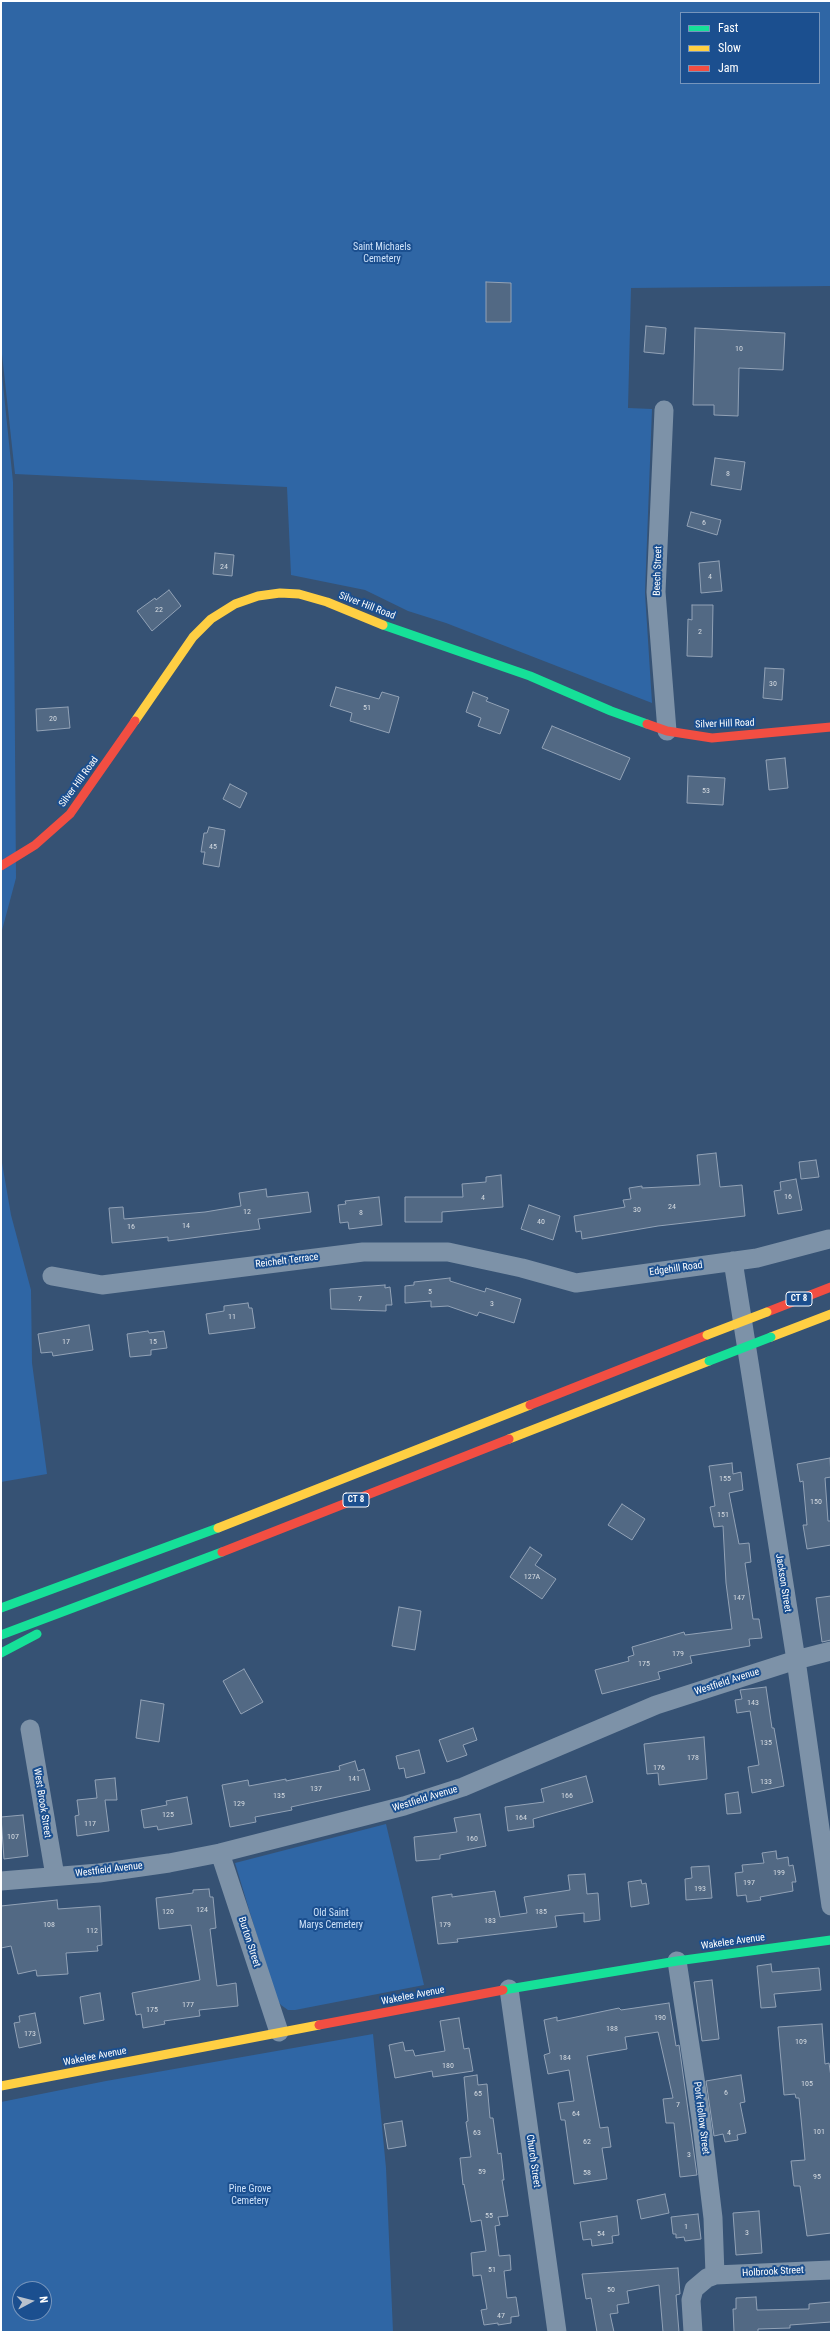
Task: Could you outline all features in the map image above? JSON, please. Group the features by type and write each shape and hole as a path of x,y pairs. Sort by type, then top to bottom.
{"main road":[{"name":"Silver Hill Road","path":"1,866 35,845 70,814 193,637 211,619 235,604 258,596 280,593 299,594 327,602 362,618 530,676 573,693 611,711 667,731 691,736 712,738 831,727"},
{"name":"CT 8","path":"1,1608 208,1532 831,1287"},
{"name":"CT 8","path":"1,1635 109,1596 831,1314"},
{"path":"1,1653 109,1596"},
{"name":"Wakelee Avenue","path":"1,2086 509,1989 677,1961 831,1940"}],"street":[{"name":"Beech Street","path":"664,410 656,592 667,731"},
{"name":"Edgehill Road","path":"522,1268 576,1284 757,1258 829,1239"},
{"name":"Reichelt Terrace","path":"52,1276 102,1285 363,1252 448,1252 522,1268"},
{"name":"Jackson Street","path":"732,1261 796,1660 831,1906"},
{"name":"Westfield Avenue","path":"1,1881 99,1873 220,1852 404,1806 463,1787 656,1705 796,1660 831,1651"},
{"name":"West Brook Street","path":"30,1729 54,1876"},
{"name":"Burton Street","path":"220,1852 279,2032"},
{"name":"Pork Hollow Street","path":"677,1961 701,2118 713,2218 716,2275"},
{"name":"Church Street","path":"509,1989 557,2332"},
{"name":"Holbrook Street","path":"716,2275 831,2270"},
{"path":"693,2332 690,2312 694,2289 699,2282 716,2275"}],"green space":[{"name":"Saint Michaels Cemetery","path":"1,1 831,1 831,286 631,288 628,408 652,409 645,593 652,703 446,623 408,611 365,590 291,575 287,487 15,474 1,345"},
{"path":"1,365 13,482 16,878 1,934"},
{"path":"1,1157 11,1215 31,1290 32,1363 47,1474 1,1482"},
{"name":"Old Saint Marys Cemetery","path":"386,1824 424,1985 295,2010 288,2010 276,1999 235,1863"},
{"name":"Pine Grove Cemetery","path":"373,2034 386,2168 393,2332 1,2332 1,2102 106,2081"}],"building":[{"path":"486,282 511,283 511,322 486,322"},
{"path":"646,326 666,328 664,354 644,352"},
{"path":"695,328 785,333 783,370 739,368 738,416 714,415 714,405 693,405"},
{"path":"715,458 745,462 741,490 711,485"},
{"path":"691,512 721,520 717,535 687,526"},
{"path":"215,553 234,555 232,576 213,574"},
{"path":"719,561 722,591 701,593 699,563"},
{"path":"169,590 181,606 152,631 137,611 155,598 156,600"},
{"path":"692,605 713,605 712,657 687,656 688,619 692,620"},
{"path":"765,668 784,669 782,700 763,698"},
{"path":"336,687 379,699 382,692 399,697 389,733 350,721 352,713 330,706"},
{"path":"473,692 488,698 486,701 509,710 500,734 478,726 481,718 466,712"},
{"path":"68,707 70,728 37,731 36,709"},
{"path":"552,726 630,758 620,780 542,748"},
{"path":"785,758 788,788 769,790 766,760"},
{"path":"688,776 725,778 723,805 687,803"},
{"path":"230,784 247,793 240,808 223,799"},
{"path":"209,827 225,830 219,867 203,864 205,852 201,852 204,833 207,833"},
{"path":"716,1153 720,1187 742,1185 745,1216 658,1226 582,1239 581,1231 576,1232 574,1216 625,1207 623,1200 631,1199 629,1188 642,1186 642,1188 700,1185 697,1155"},
{"path":"816,1160 819,1177 801,1179 799,1162"},
{"path":"501,1175 503,1207 442,1212 442,1222 405,1222 405,1197 463,1197 462,1184 486,1182 486,1177"},
{"path":"796,1179 802,1210 778,1214 774,1191 781,1190 780,1182"},
{"path":"266,1189 267,1197 308,1192 311,1212 258,1219 260,1229 168,1241 168,1237 112,1243 109,1208 123,1207 124,1219 205,1212 241,1206 239,1193"},
{"path":"379,1197 382,1225 349,1229 348,1222 340,1223 338,1205 346,1204 345,1201"},
{"path":"529,1205 560,1216 553,1240 521,1229"},
{"path":"450,1278 450,1281 485,1292 486,1288 521,1299 514,1323 479,1312 477,1316 448,1306 431,1307 431,1301 405,1303 405,1286 414,1285 414,1282"},
{"path":"385,1285 385,1288 390,1287 392,1305 386,1305 386,1311 331,1309 330,1289"},
{"path":"248,1303 249,1308 252,1308 255,1328 209,1334 206,1314 224,1311 224,1306"},
{"path":"89,1325 93,1350 53,1356 52,1352 41,1353 38,1334"},
{"path":"148,1331 149,1333 164,1331 167,1348 151,1350 151,1355 130,1357 127,1334"},
{"path":"830,1458 831,1477 825,1478 828,1521 831,1521 831,1545 807,1549 803,1525 807,1525 803,1481 800,1482 797,1464"},
{"path":"732,1463 733,1474 741,1472 743,1490 729,1493 739,1544 749,1543 751,1562 745,1563 753,1619 759,1619 762,1638 749,1639 750,1646 690,1656 692,1663 658,1672 660,1679 602,1694 595,1670 629,1661 628,1657 634,1655 632,1647 684,1632 685,1635 732,1629 726,1583 723,1526 714,1527 710,1507 715,1506 709,1466"},
{"path":"622,1504 645,1519 632,1540 608,1525"},
{"path":"530,1547 542,1555 535,1565 556,1579 542,1599 510,1577"},
{"path":"831,1596 831,1640 822,1642 816,1598"},
{"path":"399,1607 421,1611 415,1650 392,1646"},
{"path":"244,1669 263,1702 241,1714 223,1681"},
{"path":"766,1687 772,1728 774,1728 784,1786 752,1793 748,1767 759,1765 750,1711 737,1713 735,1700 742,1699 740,1690"},
{"path":"141,1700 164,1704 159,1742 136,1738"},
{"path":"473,1728 477,1740 463,1745 467,1755 447,1762 439,1740"},
{"path":"704,1737 707,1779 659,1785 658,1773 647,1774 644,1744"},
{"path":"419,1750 425,1773 406,1778 404,1768 399,1769 396,1756"},
{"path":"355,1761 358,1771 364,1769 370,1790 291,1807 292,1810 255,1817 256,1822 230,1827 222,1785 248,1780 249,1786 286,1779 286,1781 340,1770 339,1766"},
{"path":"586,1776 593,1802 533,1819 534,1827 508,1831 505,1807 544,1802 541,1789"},
{"path":"115,1778 117,1800 105,1800 109,1831 77,1836 75,1816 79,1815 77,1800 97,1798 95,1780"},
{"path":"738,1792 741,1813 727,1814 725,1794"},
{"path":"187,1797 192,1824 158,1830 157,1826 144,1828 141,1810 167,1805 166,1801"},
{"path":"480,1814 486,1846 440,1855 440,1859 416,1861 414,1837 457,1832 454,1818"},
{"path":"23,1815 28,1856 4,1859 1,1817"},
{"path":"776,1851 777,1859 788,1857 789,1866 793,1865 796,1882 792,1882 793,1891 760,1897 761,1900 747,1902 746,1895 737,1896 735,1873 743,1872 742,1865 764,1863 762,1853"},
{"path":"709,1866 712,1898 686,1900 685,1879 692,1878 691,1867"},
{"path":"585,1874 587,1894 598,1893 600,1920 584,1922 584,1913 555,1916 557,1927 457,1939 458,1942 438,1944 432,1897 452,1894 452,1897 495,1891 500,1917 527,1913 524,1897 570,1890 568,1875"},
{"path":"641,1880 642,1884 646,1883 649,1904 631,1907 628,1882"},
{"path":"209,1889 210,1897 213,1897 216,1928 210,1929 217,1986 236,1983 238,2006 199,2010 200,2016 164,2021 165,2024 143,2028 141,2014 136,2015 132,1993 200,1980 191,1925 159,1929 156,1898 193,1893 193,1890"},
{"path":"57,1900 58,1909 100,1906 102,1945 97,1946 98,1951 66,1953 68,1974 37,1976 36,1970 18,1974 11,1946 1,1948 1,1906"},
{"path":"771,1964 772,1972 819,1968 821,1990 774,1994 776,2007 761,2008 757,1966"},
{"path":"712,1980 719,2039 702,2041 694,1982"},
{"path":"100,1993 104,2020 84,2024 80,1997"},
{"path":"669,2003 676,2046 679,2045 697,2175 680,2177 674,2123 666,2123 663,2099 673,2098 658,2032 625,2037 627,2049 587,2056 600,2128 608,2127 611,2147 602,2148 607,2179 574,2184 565,2120 561,2120 558,2103 574,2101 569,2070 548,2074 544,2055 550,2053 544,2020 557,2017 557,2021 619,2008 621,2010"},
{"path":"35,2013 41,2043 19,2048 14,2023 20,2022 19,2016"},
{"path":"459,2018 464,2049 469,2048 473,2071 433,2077 432,2071 395,2078 389,2045 403,2042 405,2051 413,2050 415,2056 445,2051 440,2021"},
{"path":"822,2024 825,2064 829,2063 831,2077 831,2233 807,2236 800,2186 794,2186 791,2161 805,2160 799,2098 796,2098 795,2094 784,2095 778,2027"},
{"path":"477,2075 478,2085 487,2084 490,2118 493,2118 498,2154 501,2153 504,2180 502,2180 508,2216 498,2217 500,2225 495,2226 499,2256 510,2255 511,2270 504,2271 507,2298 516,2297 519,2316 511,2317 511,2323 498,2325 498,2323 484,2325 481,2310 487,2309 481,2275 473,2276 471,2253 486,2251 481,2220 471,2222 464,2184 463,2185 460,2158 471,2157 466,2122 468,2121 464,2077"},
{"path":"741,2075 745,2102 740,2103 746,2133 737,2135 738,2140 725,2142 723,2134 714,2136 706,2081"},
{"path":"402,2121 406,2146 388,2149 384,2124"},
{"path":"665,2194 669,2213 641,2219 637,2200"},
{"path":"759,2211 762,2253 736,2255 733,2213"},
{"path":"698,2214 701,2239 685,2241 684,2237 676,2238 676,2234 673,2234 671,2217"},
{"path":"617,2216 619,2235 612,2236 613,2243 592,2246 591,2239 583,2240 580,2222"},
{"path":"678,2268 680,2294 676,2295 679,2332 663,2332 659,2285 627,2291 629,2303 617,2305 618,2313 610,2314 614,2332 597,2332 591,2298 586,2299 582,2274"},
{"path":"756,2297 757,2310 809,2309 809,2304 831,2302 831,2322 790,2325 790,2328 758,2329 758,2332 734,2332 733,2309 736,2309 736,2298"}],"traffic: fast":[{"path":"383,625 530,676 611,711 647,724"},
{"path":"709,1361 771,1337"},
{"path":"1,1608 218,1528"},
{"path":"1,1635 222,1552"},
{"path":"1,1653 37,1634"},
{"path":"503,1990 677,1961 831,1940"}],"traffic: slow":[{"path":"135,721 193,637 211,619 235,604 258,596 280,593 299,594 327,602 383,625"},
{"path":"707,1335 767,1312"},
{"path":"771,1337 831,1314"},
{"path":"509,1439 709,1361"},
{"path":"218,1528 530,1405"},
{"path":"1,2086 319,2025"}],"traffic: jam":[{"path":"1,866 35,845 70,814 135,721"},
{"path":"647,724 667,731 712,738 831,727"},
{"path":"767,1312 831,1287"},
{"path":"530,1405 707,1335"},
{"path":"222,1552 509,1439"},
{"path":"319,2025 503,1990"}]}
